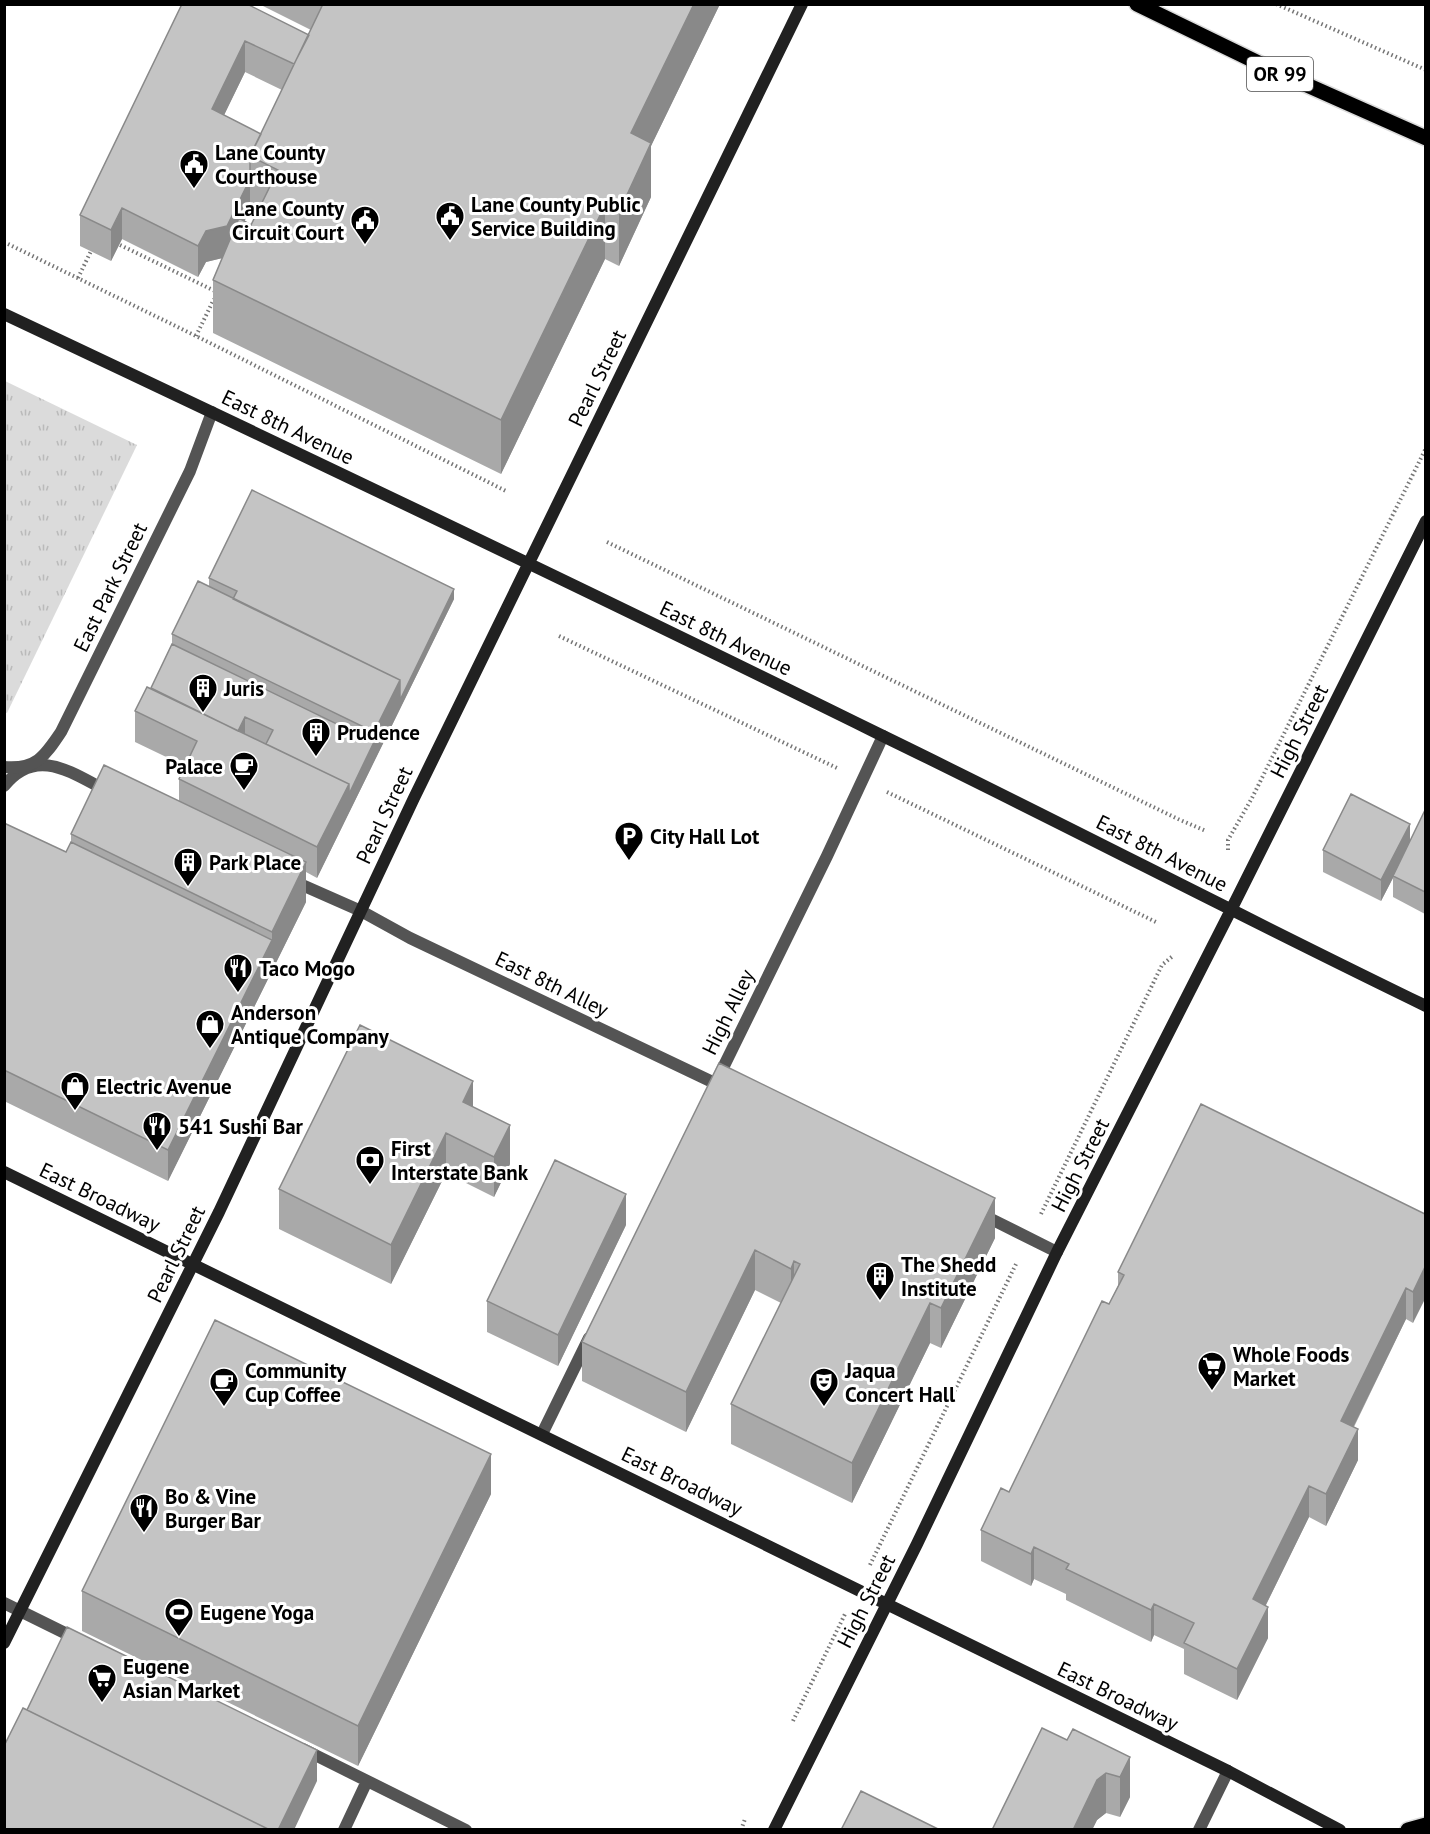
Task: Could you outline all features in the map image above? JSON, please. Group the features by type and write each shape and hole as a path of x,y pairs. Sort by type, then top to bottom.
{"main road":[{"name":"Pearl Street","path":"4,1643 193,1264 419,787 802,4"},
{"name":"OR 99","path":"1137,4 1271,69 1425,138"},
{"name":"East 8th Avenue","path":"4,314 529,564 883,736 1425,1006"},
{"name":"High Street","path":"774,1830 1057,1252 1425,521"},
{"name":"East Broadway","path":"4,1172 887,1603 1228,1771 1340,1830"},
{"path":"1408,1830 1425,1825"}],"street":[{"name":"East Park Street","path":"4,786 26,767 45,756 61,732 189,471 212,412"},
{"name":"High Alley","path":"713,1089 883,736"},
{"path":"4,768 37,764 56,767 121,797"},
{"name":"East 8th Alley","path":"279,874 360,911 713,1089 736,1094"},
{"path":"974,1211 1057,1252"},
{"path":"542,1434 593,1330"},
{"path":"4,1603 93,1646"},
{"path":"293,1745 466,1830"},
{"path":"1199,1830 1228,1771"},
{"path":"344,1830 367,1781"}],"path":[{"path":"1276,4 1425,70"},
{"path":"109,240 217,292"},
{"path":"4,242 506,491"},
{"path":"78,278 95,243"},
{"path":"196,336 222,283"},
{"path":"1228,840 1252,798 1425,448"},
{"path":"608,542 1206,831"}],"green space":[{"path":"5,381 137,445 7,713 4,712"}],"building":[{"path":"182,4 247,4 309,35 294,64 245,41 212,109 261,134 250,156 250,179 227,226 206,231 198,246 122,208 111,230 80,215"},
{"name":"Lane County Public Service Building","path":"323,4 694,4 631,133 651,143 619,212 605,205 501,420 213,280 239,218 251,225 278,170 250,156"},
{"path":"252,490 454,589 400,700 400,680 233,599 237,591 209,578"},
{"path":"198,581 400,680 374,732 172,634"},
{"path":"172,644 374,742 349,794 349,784 266,744 273,730 245,717 238,731 151,688"},
{"path":"147,687 349,784 317,847 179,779 197,741 135,711"},
{"path":"104,765 306,862 272,932 71,834"},
{"path":"1351,794 1410,824 1381,880 1323,850"},
{"path":"1425,810 1425,892 1393,876"},
{"path":"4,823 66,852 71,842 272,940 168,1150 4,1070"},
{"name":"First Interstate Bank","path":"360,1025 473,1081 463,1102 510,1125 494,1157 446,1133 391,1245 279,1189"},
{"name":"The Shedd Institute","path":"719,1063 995,1198 941,1308 930,1303 852,1463 731,1404 800,1264 794,1261 791,1269 755,1250 686,1392 582,1342"},
{"path":"1201,1104 1425,1214 1425,1267 1413,1292 1406,1288 1341,1421 1358,1429 1326,1494 1309,1486 1253,1599 1268,1607 1237,1669 1184,1643 1194,1623 1154,1604 1151,1610 1066,1569 1069,1564 1034,1547 1031,1554 981,1530 1001,1488 1009,1492 1102,1301 1109,1304 1124,1275 1118,1272"},
{"path":"555,1160 626,1194 558,1335 487,1301"},
{"path":"215,1320 491,1454 358,1726 82,1591"},
{"name":"Eugene Asian Market","path":"67,1627 317,1750 278,1830 270,1830 27,1710"},
{"path":"23,1708 270,1830 4,1830 4,1746"},
{"path":"1042,1728 1067,1740 1073,1729 1130,1757 1120,1777 1106,1773 1097,1780 1073,1830 992,1830"},
{"path":"861,1791 940,1830 841,1830"}],"place":[{"name":"Lane County Courthouse","path":"194,190"},
{"name":"Lane County Public Service Building","path":"450,242"},
{"name":"Lane County Circuit Court","path":"365,246"},
{"name":"Juris","path":"203,714"},
{"name":"Prudence","path":"316,758"},
{"name":"Palace","path":"244,792"},
{"name":"City Hall Lot","path":"629,862"},
{"name":"Park Place","path":"188,888"},
{"name":"Taco Mogo","path":"238,994"},
{"name":"Anderson Antique Company","path":"210,1050"},
{"name":"Electric Avenue","path":"75,1112"},
{"name":"541 Sushi Bar","path":"157,1152"},
{"name":"First Interstate Bank","path":"370,1186"},
{"name":"The Shedd Institute","path":"880,1302"},
{"name":"Whole Foods Market","path":"1212,1392"},
{"name":"Community Cup Coffee","path":"224,1408"},
{"name":"Jaqua Concert Hall","path":"824,1408"},
{"name":"Bo & Vine Burger Bar","path":"144,1534"},
{"name":"Eugene Yoga","path":"179,1638"},
{"name":"Eugene Asian Market","path":"102,1704"}]}
